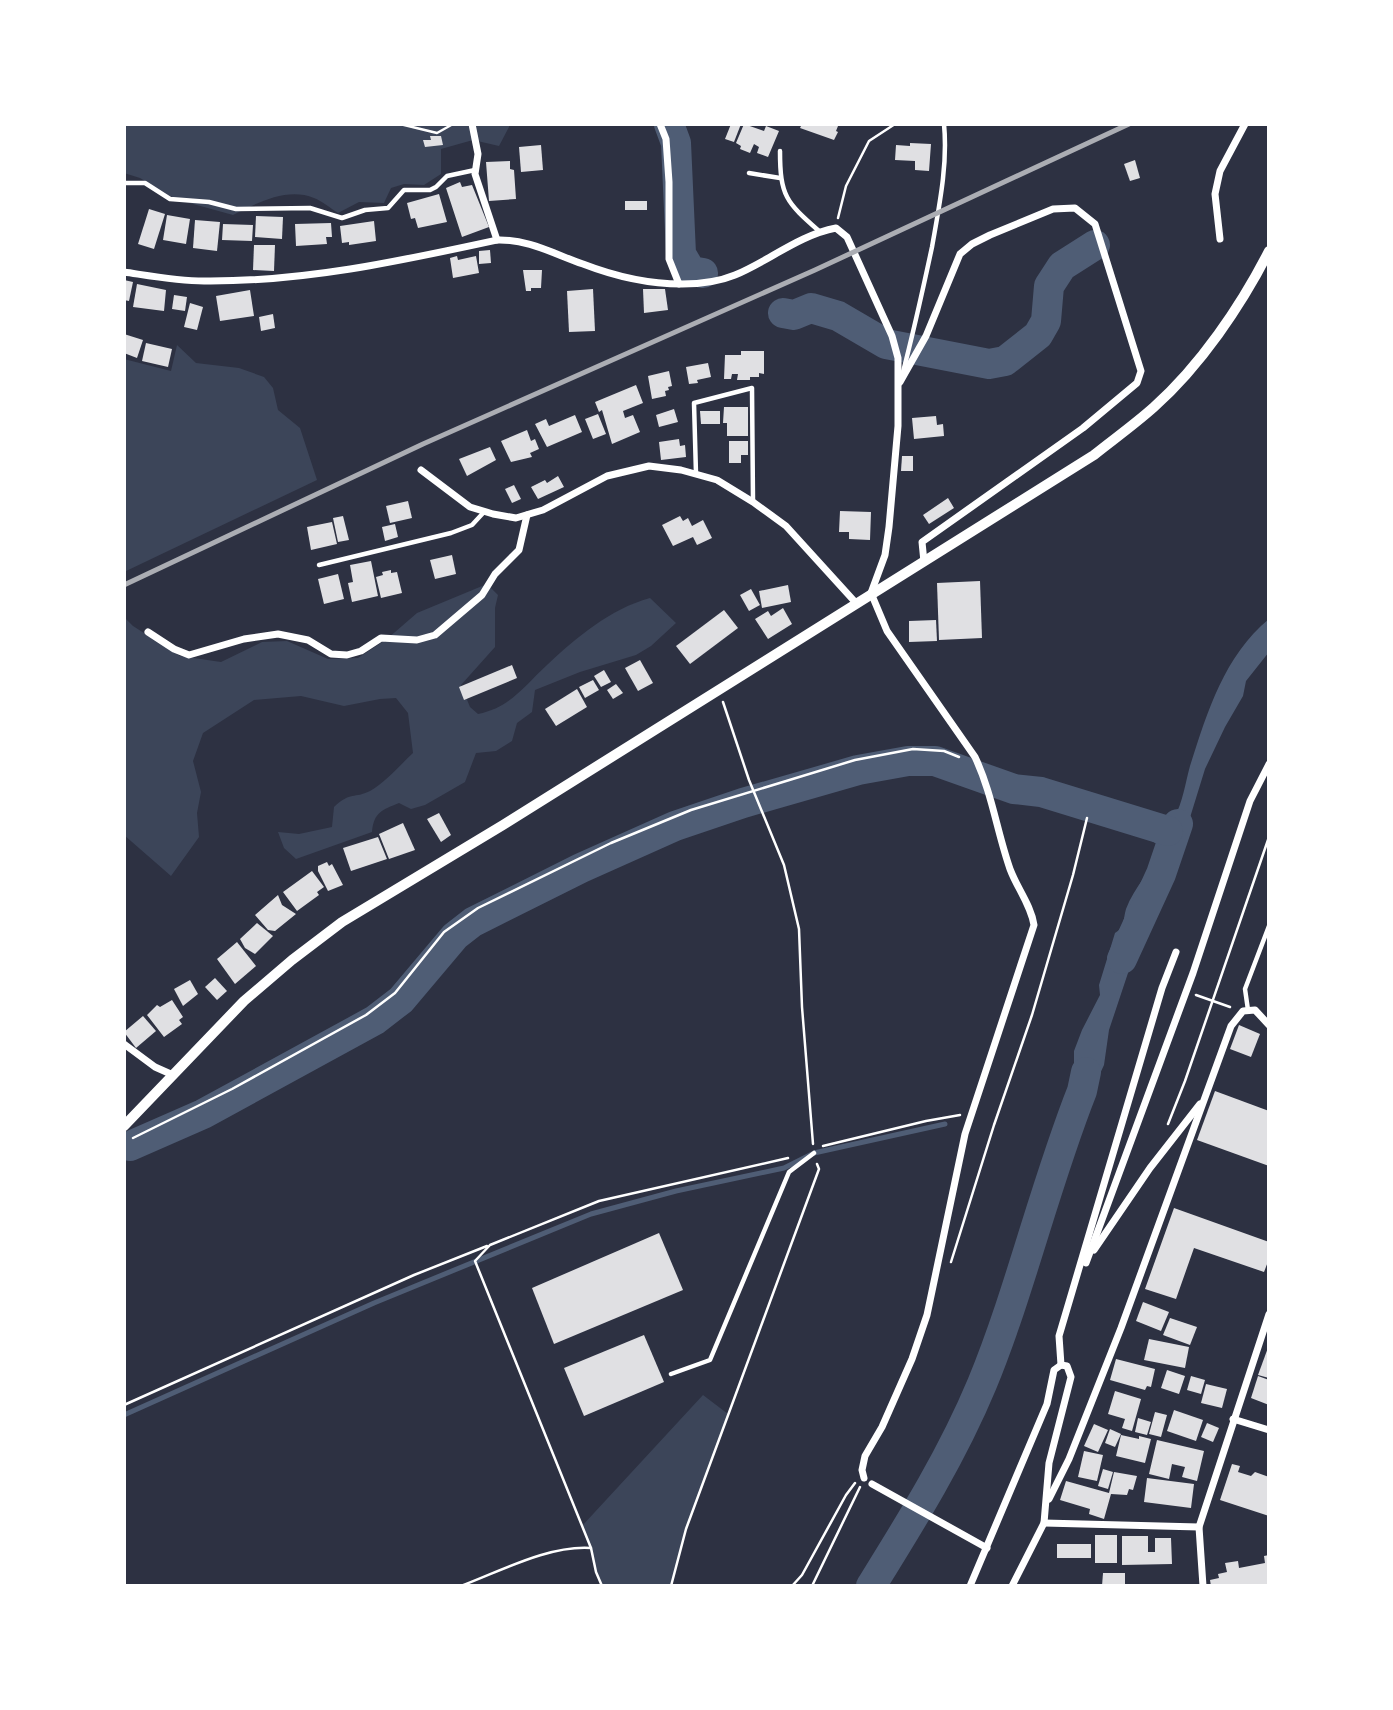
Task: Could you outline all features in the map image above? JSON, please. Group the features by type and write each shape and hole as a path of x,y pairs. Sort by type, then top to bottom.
{"street":[{"path":"472,124 478,154 475,170 497,240"},
{"path":"660,124 666,139 669,259 679,284"},
{"path":"1220,239 1215,194 1220,171 1245,124"},
{"path":"900,383 926,336 960,254 972,244 1053,209 1075,208 1095,224 1142,371 1137,383 1083,428 922,542 924,562"},
{"path":"124,272 204,282 309,276 513,239 585,265 636,279 679,284 707,283 734,275 819,232 836,228 847,237 891,336 898,358 900,383 889,527 885,555 871,593 887,631 978,764 1016,887 1032,914 1034,925 972,1112 952,1191 927,1315 882,1427 865,1456 862,1469 864,1478"},
{"path":"124,1126 244,1001 342,922 1094,455 1155,406 1205,351 1250,290 1269,251"},
{"path":"421,470 470,507 516,518 543,510 607,477 649,466 717,480 786,526 856,603"},
{"path":"148,632 174,649 189,654 244,639 278,634 308,640 331,654 346,655 361,651 381,638 417,640 435,635 482,595 495,574 519,550 527,515"},
{"path":"1059,1336 1186,992 1250,801 1269,764"},
{"path":"1061,1365 1059,1336 1162,988 1176,951"},
{"path":"1047,1502 1069,1459 1121,1328 1231,1026 1245,1011 1255,1010 1269,1025"},
{"path":"124,1044 155,1067 173,1075"},
{"path":"1087,1260 1150,1168 1207,1093"},
{"path":"1203,1586 1199,1527 1269,1314"},
{"path":"970,1586 1047,1404 1054,1370 1061,1365 1067,1366 1071,1377 1049,1462 1044,1523 1012,1586"},
{"path":"1233,1419 1269,1430"},
{"path":"872,1484 987,1548"},
{"path":"1044,1523 1199,1527"}],"lane":[{"path":"900,383 918,318 938,214 945,142 944,124"},
{"path":"780,151 780,178 791,206 819,232"},
{"path":"124,183 145,183 170,200 209,202 236,209 310,208 342,218 365,210 388,208 404,190 430,190 447,176 475,170"},
{"path":"749,173 780,178"},
{"path":"696,474 694,403 752,388 753,502"},
{"path":"319,565 452,533 472,525 485,512"},
{"path":"1245,1011 1245,989 1269,926"},
{"path":"671,1374 710,1360 789,1172 814,1153"}],"path":[{"path":"400,124 437,133 453,124"},
{"path":"836,228 846,186 869,141 895,124"},
{"path":"670,1586 686,1529 819,1169 814,1153 802,1007 799,929 785,865 753,790 718,690"},
{"path":"124,1142 232,1089 366,1015 395,993 444,932 478,908 611,843 691,810 855,760 913,749 944,751 978,764"},
{"path":"948,1270 1032,1015 1087,818"},
{"path":"1167,1128 1269,837"},
{"path":"1186,992 1245,1011"},
{"path":"814,1153 823,1146 972,1112"},
{"path":"124,1405 414,1275 599,1201 788,1158"},
{"path":"490,1245 475,1261 591,1548 602,1586"},
{"path":"792,1586 802,1575 846,1495 853,1485 864,1478"},
{"path":"812,1586 864,1478"},
{"path":"461,1586 557,1550 591,1548"}],"shaded area":[{"path":"124,124 509,124 509,127 499,146 473,140 441,149 441,174 424,185 404,184 391,188 384,203 359,202 338,213 314,198 293,194 272,198 233,215 175,199 140,178 124,173"},
{"path":"177,345 196,363 239,368 264,377 273,388 278,410 300,428 317,480 124,572 124,359 171,371"},
{"path":"487,584 498,595 495,608 495,647 461,685 470,707 478,714 508,701 582,634 621,609 650,598 676,623 651,646 636,655 580,672 535,690 532,712 517,723 512,741 496,751 476,753 465,782 425,805 411,809 399,803 384,810 377,816 372,832 296,859 284,848 278,832 299,834 332,827 334,807 349,797 370,791 387,778 413,753 408,713 396,698 344,706 301,696 254,700 203,733 193,761 201,792 197,813 199,837 171,876 124,835 124,617 133,626 180,656 221,662 262,642 287,641 328,659 358,658 387,639 417,613"},
{"path":"1269,619 1269,652 1246,681 1243,696 1205,769 1188,824 1151,886 1136,904 1135,914 1144,942 1140,952 1135,952 1109,1030 1104,1065 1080,1117 1070,1100 1074,1082 1074,1051 1100,995 1099,985 1115,933 1122,925 1134,893 1162,847 1128,827 1133,812 1174,818 1203,726 1219,686 1240,650"},
{"path":"703,1395 728,1414 686,1529 671,1586 602,1586 582,1526"}],"building":[{"path":"731,124 741,124 734,142 725,139"},
{"path":"744,124 764,131 766,126 779,131 768,157 757,153 759,147 754,144 750,153 740,149 741,146 736,143"},
{"path":"802,124 835,124 838,126 838,132 834,140 800,128"},
{"path":"430,136 441,136 443,145 425,147 423,140 431,140"},
{"path":"910,143 931,144 929,171 915,170 915,161 895,160 896,145 910,146"},
{"path":"541,145 543,170 521,172 519,147"},
{"path":"1135,160 1140,178 1130,181 1124,164"},
{"path":"510,161 510,169 514,170 516,199 489,201 486,162"},
{"path":"460,182 462,187 472,185 489,227 462,237 446,188"},
{"path":"439,194 447,222 418,228 415,218 411,219 407,203"},
{"path":"625,201 647,201 647,210 625,210"},
{"path":"149,209 165,214 154,249 138,244"},
{"path":"167,215 190,219 186,244 163,240"},
{"path":"256,216 283,217 282,239 255,237"},
{"path":"195,220 220,222 217,251 193,248"},
{"path":"374,221 376,241 349,245 349,242 342,243 340,226"},
{"path":"331,223 332,237 326,237 327,244 296,246 295,224"},
{"path":"223,224 253,225 252,241 222,240"},
{"path":"254,245 275,245 274,271 253,270"},
{"path":"490,250 491,263 479,264 479,251"},
{"path":"457,256 458,260 476,256 479,273 453,278 450,258"},
{"path":"523,270 542,270 541,288 526,291"},
{"path":"124,280 133,282 129,301 124,300"},
{"path":"137,284 166,290 164,311 133,307"},
{"path":"593,289 595,331 569,332 567,291"},
{"path":"643,289 665,289 668,310 644,313"},
{"path":"250,290 254,316 220,321 216,296"},
{"path":"174,295 187,297 185,311 172,309"},
{"path":"190,303 203,307 197,330 184,327"},
{"path":"273,314 275,328 261,331 259,317"},
{"path":"124,334 143,340 137,358 124,353"},
{"path":"146,343 172,349 168,367 142,361"},
{"path":"741,351 764,351 764,374 759,373 759,377 750,377 750,380 737,380 738,374 732,374 731,379 724,379 725,355 741,355"},
{"path":"708,363 711,377 689,384 686,367"},
{"path":"669,371 672,386 665,391 666,396 652,399 648,376"},
{"path":"636,385 643,403 623,411 625,418 633,415 640,432 612,444 602,410 599,412 595,402"},
{"path":"724,407 748,407 748,436 727,436 727,423 723,423"},
{"path":"674,409 678,422 659,427 656,415"},
{"path":"700,411 720,411 720,424 701,424"},
{"path":"598,414 606,434 593,439 585,419"},
{"path":"575,415 582,432 547,447 535,424 546,419 549,426"},
{"path":"936,416 937,425 943,424 944,436 914,439 912,418"},
{"path":"527,430 531,441 535,439 539,449 530,453 532,457 511,462 501,441"},
{"path":"679,439 680,446 685,445 686,457 661,460 659,442"},
{"path":"729,441 748,441 748,455 741,455 741,463 729,463"},
{"path":"490,447 496,460 467,476 459,459"},
{"path":"902,456 913,456 913,471 901,471"},
{"path":"558,476 564,487 538,499 531,487 545,480 547,483"},
{"path":"514,485 521,499 512,503 505,489"},
{"path":"948,498 954,508 929,524 923,515"},
{"path":"408,501 412,518 390,523 386,506"},
{"path":"840,511 871,512 870,540 849,539 849,532 839,532"},
{"path":"343,516 349,540 338,542 333,518"},
{"path":"680,516 683,521 688,518 692,526 703,520 712,538 697,545 693,537 673,546 662,525"},
{"path":"332,522 337,544 311,550 307,527"},
{"path":"395,524 398,537 385,541 382,527"},
{"path":"452,555 456,574 435,579 430,560"},
{"path":"371,561 378,596 352,602 348,583 353,582 350,565"},
{"path":"391,570 391,573 397,572 402,593 381,598 376,577"},
{"path":"338,574 344,599 324,604 318,579"},
{"path":"980,581 982,638 939,640 937,583"},
{"path":"788,585 791,602 762,608 759,591"},
{"path":"751,589 760,605 749,611 740,595"},
{"path":"783,608 792,624 768,639 755,619 768,611 771,616"},
{"path":"724,610 738,628 690,664 676,646"},
{"path":"936,620 937,641 909,642 909,621"},
{"path":"640,660 653,683 638,691 625,668"},
{"path":"512,665 517,678 464,700 459,687"},
{"path":"604,670 611,682 601,687 594,676"},
{"path":"593,680 599,690 585,698 579,687"},
{"path":"616,684 623,693 613,699 607,690"},
{"path":"577,689 587,707 556,726 545,709"},
{"path":"439,813 451,835 441,842 427,819"},
{"path":"403,823 415,850 389,859 379,834"},
{"path":"378,837 387,859 351,871 343,848"},
{"path":"327,862 329,866 332,864 343,885 328,891 318,871 318,866"},
{"path":"312,871 324,887 317,892 319,895 297,911 283,892"},
{"path":"278,895 282,905 296,914 275,931 268,930 255,915"},
{"path":"257,923 273,936 255,954 245,948 240,939"},
{"path":"237,942 256,966 235,984 217,959"},
{"path":"215,978 227,991 217,1000 205,987"},
{"path":"190,980 198,994 183,1006 174,989"},
{"path":"172,1000 183,1017 179,1020 182,1024 164,1037 147,1015 157,1005 160,1007"},
{"path":"143,1016 156,1031 136,1048 124,1032"},
{"path":"1239,1025 1260,1034 1251,1057 1230,1049"},
{"path":"1215,1091 1269,1111 1269,1166 1197,1140"},
{"path":"1174,1208 1269,1242 1269,1259 1264,1272 1194,1248 1176,1299 1145,1289"},
{"path":"659,1233 683,1290 554,1344 532,1288"},
{"path":"1143,1302 1169,1312 1161,1331 1136,1321"},
{"path":"1170,1318 1197,1327 1190,1345 1163,1335"},
{"path":"644,1335 664,1382 584,1416 564,1368"},
{"path":"1149,1339 1189,1347 1185,1368 1144,1360"},
{"path":"1269,1345 1269,1378 1258,1375"},
{"path":"1116,1359 1155,1369 1151,1387 1147,1386 1145,1390 1110,1380"},
{"path":"1167,1370 1185,1376 1179,1394 1161,1388"},
{"path":"1191,1376 1205,1380 1201,1394 1187,1390"},
{"path":"1258,1376 1269,1380 1269,1405 1251,1398"},
{"path":"1206,1384 1227,1389 1222,1408 1201,1403"},
{"path":"1115,1391 1141,1399 1132,1431 1122,1428 1125,1419 1108,1414"},
{"path":"1174,1410 1203,1420 1196,1441 1167,1431"},
{"path":"1155,1412 1167,1415 1161,1437 1149,1434"},
{"path":"1138,1418 1151,1422 1147,1435 1135,1432"},
{"path":"1207,1423 1219,1428 1213,1442 1201,1437"},
{"path":"1094,1424 1108,1430 1098,1452 1084,1446"},
{"path":"1110,1429 1121,1434 1115,1447 1105,1443"},
{"path":"1121,1435 1151,1439 1145,1463 1116,1456"},
{"path":"1157,1440 1204,1451 1197,1481 1182,1477 1185,1467 1172,1464 1169,1479 1149,1474"},
{"path":"1084,1451 1103,1455 1097,1481 1078,1477"},
{"path":"1232,1464 1240,1466 1238,1472 1251,1476 1255,1472 1269,1477 1269,1516 1220,1500"},
{"path":"1103,1469 1113,1472 1108,1489 1098,1486"},
{"path":"1114,1472 1137,1476 1133,1490 1129,1489 1127,1495 1111,1494 1104,1519 1089,1514 1090,1509 1060,1500 1066,1481 1109,1493"},
{"path":"1147,1478 1194,1484 1191,1508 1144,1502"},
{"path":"1095,1535 1117,1535 1117,1563 1095,1563"},
{"path":"1122,1536 1148,1536 1148,1552 1155,1552 1155,1538 1171,1538 1172,1564 1122,1565"},
{"path":"1057,1544 1091,1544 1091,1558 1057,1558"},
{"path":"1269,1555 1269,1586 1211,1586 1210,1580 1227,1572 1225,1563 1238,1561 1239,1568 1265,1563 1264,1556"},
{"path":"1103,1573 1125,1573 1125,1586 1102,1586"}],"waterway":[{"path":"669,124 676,143 681,254 691,271 703,273"},
{"path":"783,313 794,315 811,308 838,316 886,344 989,364 1005,361 1038,335 1046,321 1049,286 1062,266 1095,245"},
{"path":"130,1146 203,1114 375,1020 401,1000 455,936 473,922 581,868 675,826 743,803 858,770 908,761 935,761 1014,789 1041,792 1168,831"},
{"path":"1122,959 1161,874 1178,824"},
{"path":"871,1586 945,1462 982,1384 1009,1312 1086,1072"},
{"path":"124,1415 374,1303 591,1214 676,1191 784,1168 814,1153 945,1124"}],"railway":[{"path":"124,585 423,444 815,270 1129,124"}]}
